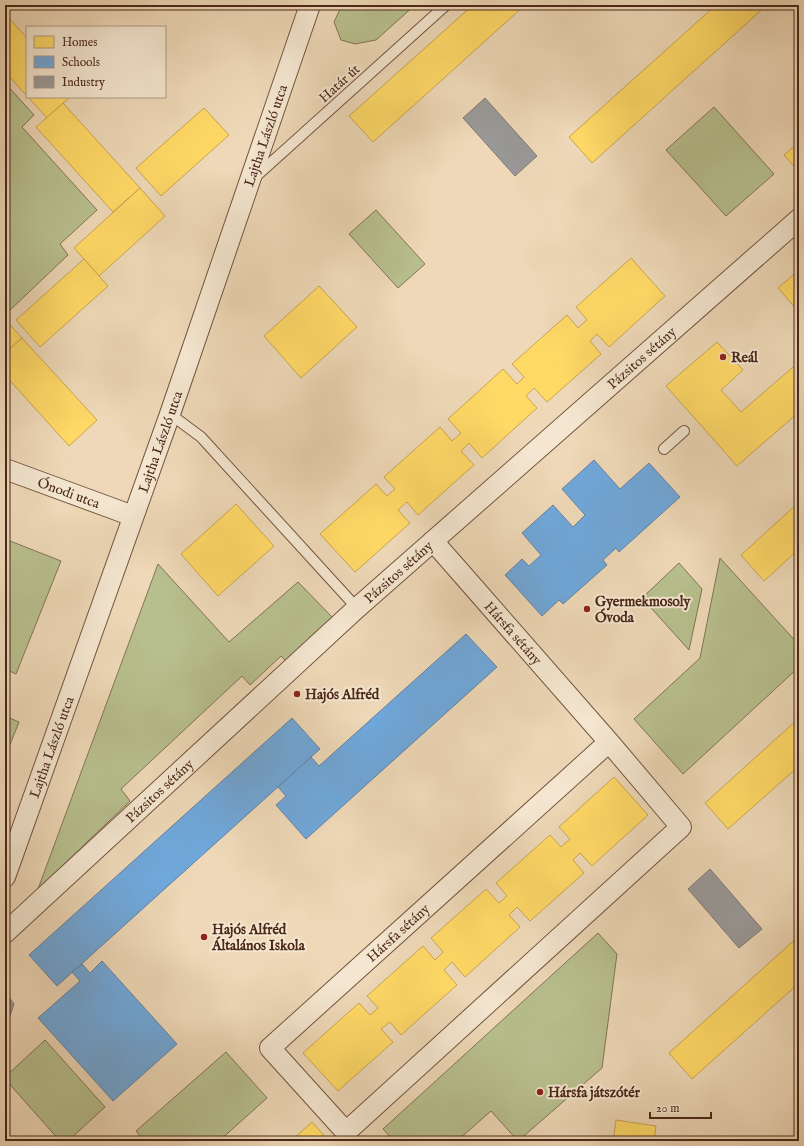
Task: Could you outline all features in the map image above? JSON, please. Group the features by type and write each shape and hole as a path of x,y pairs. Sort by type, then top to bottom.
{"street":[{"name":"Lajtha László utca","path":"5,877 170,414 310,5"},
{"name":"Pázsitos sétány","path":"5,933 357,608 799,219"},
{"name":"Ónodi utca","path":"5,469 133,516"},
{"name":"Hársfa sétány","path":"433,542 609,742 681,827 350,1136 270,1048 609,742"}],"lane":[{"name":"Határ út","path":"250,181 446,5"},
{"path":"170,414 201,437 357,608"},
{"path":"664,449 684,431"}],"green space":[{"path":"342,5 415,5 376,40 355,44 341,40 334,22"},
{"path":"5,83 34,115 22,127 97,210 60,244 68,255 7,313 5,311"},
{"path":"714,107 774,174 726,216 666,150"},
{"path":"376,210 425,264 398,288 349,234"},
{"path":"5,539 61,561 16,674 5,669"},
{"path":"720,558 799,645 799,667 683,774 634,719 700,658"},
{"path":"679,563 702,589 689,650 642,598"},
{"path":"158,564 229,642 298,582 334,619 287,662 281,656 250,685 242,676 121,789 130,801 38,889"},
{"path":"5,716 19,722 5,757"},
{"path":"598,933 617,954 602,1068 518,1141 491,1111 457,1141 394,1141 383,1129"},
{"path":"45,1040 105,1107 68,1141 60,1141 5,1079 5,1077"},
{"path":"226,1052 267,1098 219,1141 144,1141 136,1131"}],"building: Homes":[{"path":"473,5 525,5 373,142 349,116"},
{"path":"716,5 766,6 592,163 569,137"},
{"path":"5,14 26,37 26,95 5,72"},
{"path":"29,98 69,98 47,118"},
{"path":"63,103 140,188 113,212 36,127"},
{"path":"204,108 229,135 161,196 136,168"},
{"path":"799,142 799,172 784,155"},
{"path":"140,188 165,216 99,276 74,248"},
{"path":"631,258 665,296 609,347 597,334 590,341 601,354 547,402 534,388 526,396 537,408 482,458 469,443 461,451 474,465 418,515 407,502 398,510 410,523 355,572 320,534 376,484 387,496 395,489 384,477 440,427 452,441 461,433 448,419 503,369 517,384 524,377 512,364 567,315 578,328 587,320 576,307"},
{"path":"84,259 108,286 40,347 16,320"},
{"path":"799,270 799,312 778,288"},
{"path":"319,286 357,327 301,378 264,336"},
{"path":"5,319 22,338 5,353"},
{"path":"22,338 97,420 69,446 5,375 5,353"},
{"path":"717,342 743,370 721,390 741,412 799,362 799,412 737,466 666,386"},
{"path":"799,502 799,549 764,581 741,555"},
{"path":"236,504 274,546 218,596 181,554"},
{"path":"799,718 799,766 728,829 705,803"},
{"path":"614,777 648,815 592,866 580,853 573,860 584,873 530,921 517,907 509,915 520,927 465,977 452,962 444,970 457,985 401,1035 390,1022 381,1029 393,1042 338,1091 303,1053 359,1003 370,1015 378,1008 367,996 423,946 435,960 443,952 431,938 486,889 499,903 507,896 496,883 550,835 561,847 570,839 559,827"},
{"path":"799,936 799,983 692,1079 669,1053"},
{"path":"616,1120 656,1126 654,1141 613,1141"},
{"path":"312,1122 329,1141 291,1141"}],"building: Schools":[{"path":"594,460 620,489 649,463 680,497 619,552 616,548 603,560 607,565 563,604 559,600 542,616 505,575 522,559 529,566 541,555 522,533 553,505 573,527 585,515 562,489"},
{"path":"466,634 497,667 306,839 276,805 286,796 278,787 311,757 319,766"},
{"path":"292,718 320,749 57,986 29,955"},
{"path":"102,961 177,1044 113,1101 38,1018 80,981 72,972 82,964 90,973"}],"building: Industry":[{"path":"485,98 537,156 515,176 463,118"},
{"path":"710,869 762,929 739,948 688,889"},
{"path":"5,995 8,996 14,1004 5,1030"}],"place":[{"name":"Reál","path":"723,357"},
{"name":"Gyermekmosoly Óvoda","path":"587,609"},
{"name":"Hajós Alfréd","path":"297,694"},
{"name":"Hajós Alfréd Általános Iskola","path":"204,937"},
{"name":"Hársfa játszótér","path":"540,1092"}]}
